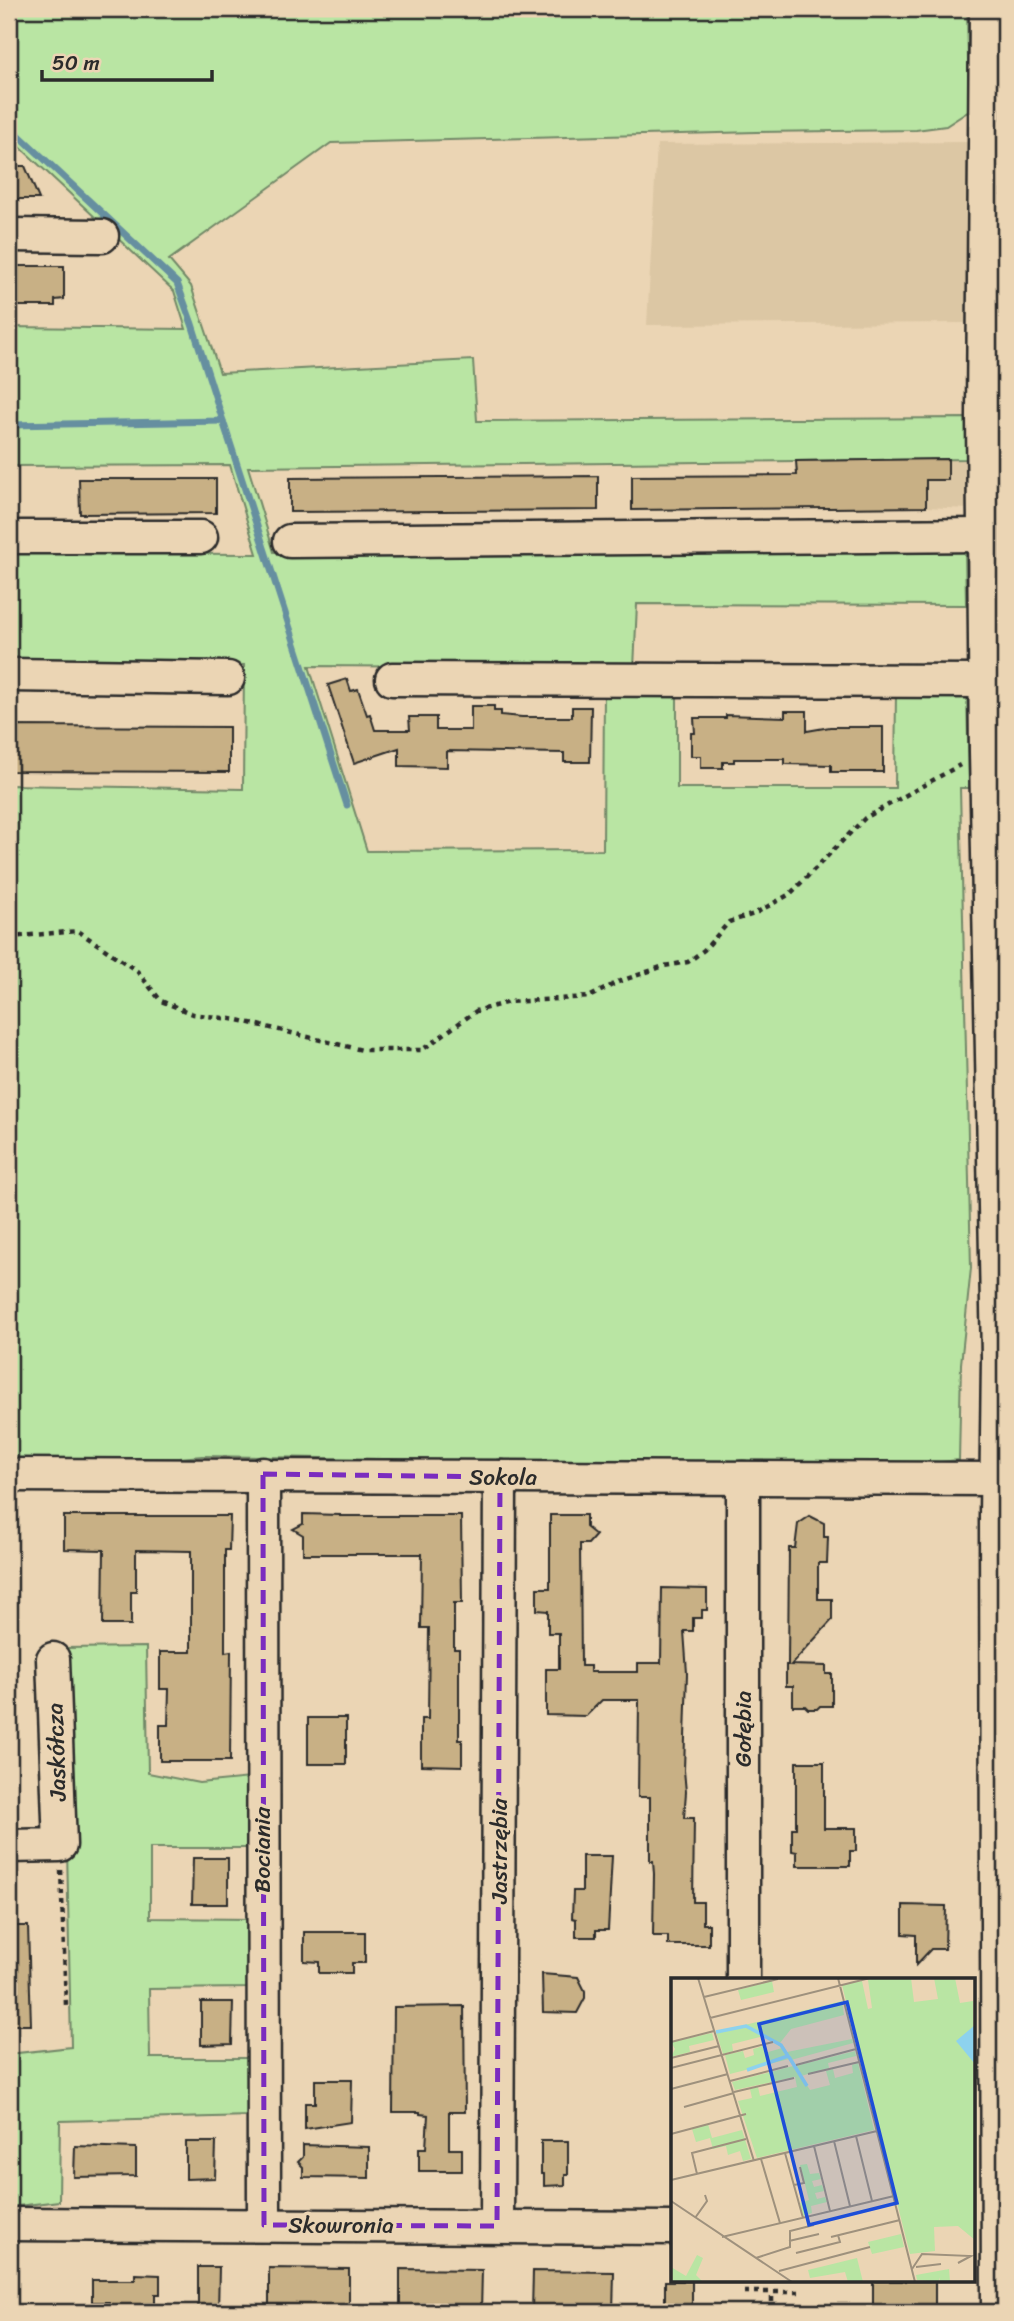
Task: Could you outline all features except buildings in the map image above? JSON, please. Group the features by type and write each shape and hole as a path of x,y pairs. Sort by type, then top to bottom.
{"street":[{"path":"986,9 983,417 985,681 998,1357 986,2230 998,2312"},
{"path":"9,235 102,236"},
{"path":"290,541 985,535"},
{"path":"9,537 201,537"},
{"path":"9,675 228,678"},
{"path":"392,679 985,681"},
{"name":"Bociania","path":"263,1474 264,2225"},
{"name":"Sokola","path":"9,1475 996,1479"},
{"name":"Jastrzębia","path":"497,2226 500,1477"},
{"name":"Gołębia","path":"743,1978 744,1478"},
{"name":"Jaskółcza","path":"52,1659 60,1845"},
{"path":"9,1846 60,1845"},
{"name":"Skowronia","path":"9,2224 671,2228"}],"path":[{"path":"9,937 79,931 137,971 161,1001 193,1014 238,1020 362,1049 422,1050 476,1011 509,1002 589,997 618,982 688,962 704,950 729,922 754,914 790,894 864,818 986,752"},
{"path":"60,1845 66,2006"},
{"path":"744,2292 799,2292"},
{"path":"772,2292 772,2312"}],"highlighted area":[{"path":"263,1474 500,1477 497,2226 264,2225"}],"shaded area":[{"path":"972,142 967,323 647,325 657,144"},
{"path":"968,459 969,509 798,509 796,461"}],"green space":[{"path":"9,9 967,9 969,111 946,126 916,130 331,143 169,260 191,286 220,373 473,360 477,421 967,418 968,459 248,467 274,552 965,550 966,605 637,604 634,668 309,666 367,851 603,850 604,690 677,691 677,788 895,788 896,691 967,692 969,788 960,788 971,1268 961,1364 959,1460 930,1463 202,1456 9,1459 9,785 243,789 244,665 9,660 9,553 257,554 230,465 9,466 9,327 186,329 174,291 20,147 9,147"},
{"path":"1002,9 1005,9 1005,648 996,383"},
{"path":"146,1647 148,1773 199,1783 250,1778 251,1848 150,1848 150,1918 251,1919 250,1988 149,1989 150,2058 250,2058 251,2116 60,2121 59,2201 9,2207 9,2054 71,2047 63,1648"}],"waterway":[{"path":"9,126 177,283 223,421 9,425"},
{"path":"223,421 347,805"}]}
